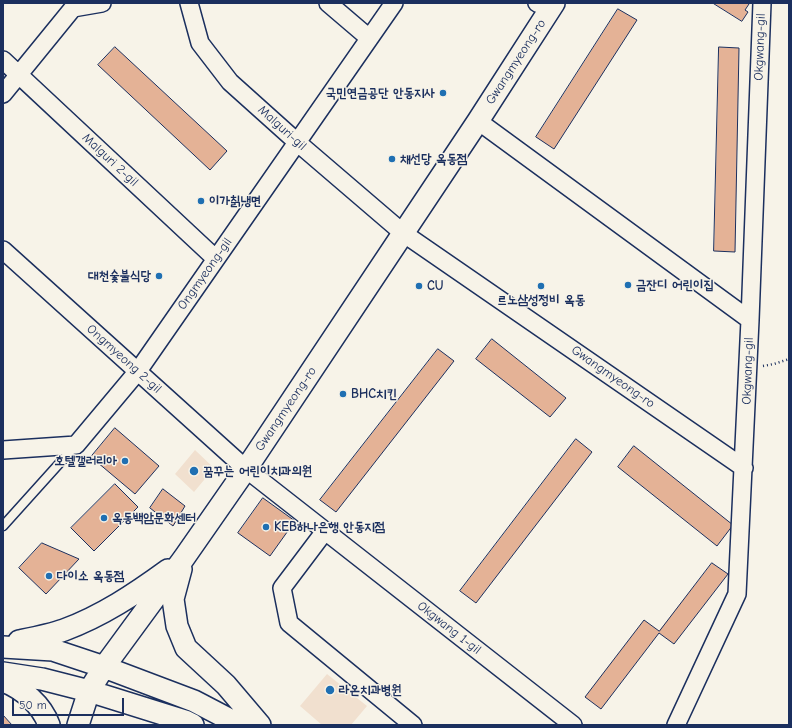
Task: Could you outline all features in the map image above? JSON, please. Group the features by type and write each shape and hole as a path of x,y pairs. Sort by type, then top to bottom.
{"street":[{"path":"3,94 73,8 102,3"},
{"name":"Malguri-gil","path":"189,3 200,42 230,82 298,143 403,233"},
{"path":"328,3 369,38"},
{"name":"Ongmyeong-gil","path":"76,445 138,371 394,3"},
{"name":"Okgwang-gil","path":"676,725 737,594 744,468 762,3"},
{"name":"Gwangmyeong-ro","path":"78,725 89,691 104,667 184,558 246,469 478,121 547,5"},
{"name":"Malguri 2-gil","path":"3,60 216,259"},
{"path":"478,121 750,320"},
{"name":"Gwangmyeong-ro","path":"403,233 744,468"},
{"name":"Ongmyeong 2-gil","path":"3,250 246,469"},
{"path":"3,450 76,445"},
{"name":"Okgwang 1-gil","path":"246,469 573,725"},
{"path":"325,531 282,588 289,623 413,725"},
{"path":"3,646 63,630 92,618 132,596 184,558"},
{"path":"184,558 173,599 177,626 186,648 226,685 260,725"},
{"path":"3,646 53,650 104,667 194,701 240,725"},
{"path":"3,673 42,679 89,691 181,724"},
{"path":"3,681 17,688 36,703 49,725"}],"lane":[{"path":"3,526 76,445"}],"path":[{"path":"748,368 774,364 789,359"}],"shaded area":[{"name":"꿈꾸는 어린이치과의원","path":"195,450 214,468 194,492 175,474"},
{"name":"라온치과병원","path":"327,674 367,706 351,725 322,725 300,706"}],"building":[{"path":"713,3 747,3 749,4 745,10 748,12 742,21"},
{"path":"618,9 637,20 554,149 536,137"},
{"path":"115,47 227,151 210,170 98,65"},
{"path":"719,47 739,48 735,252 714,251"},
{"path":"492,339 566,398 550,417 476,359"},
{"path":"438,349 454,361 336,512 320,500"},
{"name":"호텔갤러리아","path":"115,428 159,466 135,494 91,457"},
{"path":"576,439 592,452 476,603 460,591"},
{"path":"634,446 733,525 717,546 618,467"},
{"name":"옥동백암문화센터","path":"115,484 138,507 94,551 71,528"},
{"path":"163,489 185,506 173,526 150,508"},
{"name":"KEB하나은행 안동지점","path":"263,498 295,521 270,556 238,533"},
{"path":"42,543 79,559 46,594 19,568"},
{"path":"712,563 728,574 674,644 659,633 601,709 585,697 644,620 659,631"},
{"path":"3,715 12,725 3,725"}],"place":[{"name":"국민연금공단 안동지사","path":"443,93"},
{"name":"채선당 옥동점","path":"392,159"},
{"name":"이가칡냉면","path":"201,201"},
{"name":"대천숯불식당","path":"159,276"},
{"name":"금잔디 어린이집","path":"628,285"},
{"name":"CU","path":"419,286"},
{"name":"르노삼성정비 옥동","path":"541,286"},
{"name":"BHC치킨","path":"343,394"},
{"name":"호텔갤러리아","path":"125,461"},
{"name":"꿈꾸는 어린이치과의원","path":"194,471"},
{"name":"옥동백암문화센터","path":"104,518"},
{"name":"KEB하나은행 안동지점","path":"266,527"},
{"name":"다이소 옥동점","path":"49,576"},
{"name":"라온치과병원","path":"330,690"}]}
